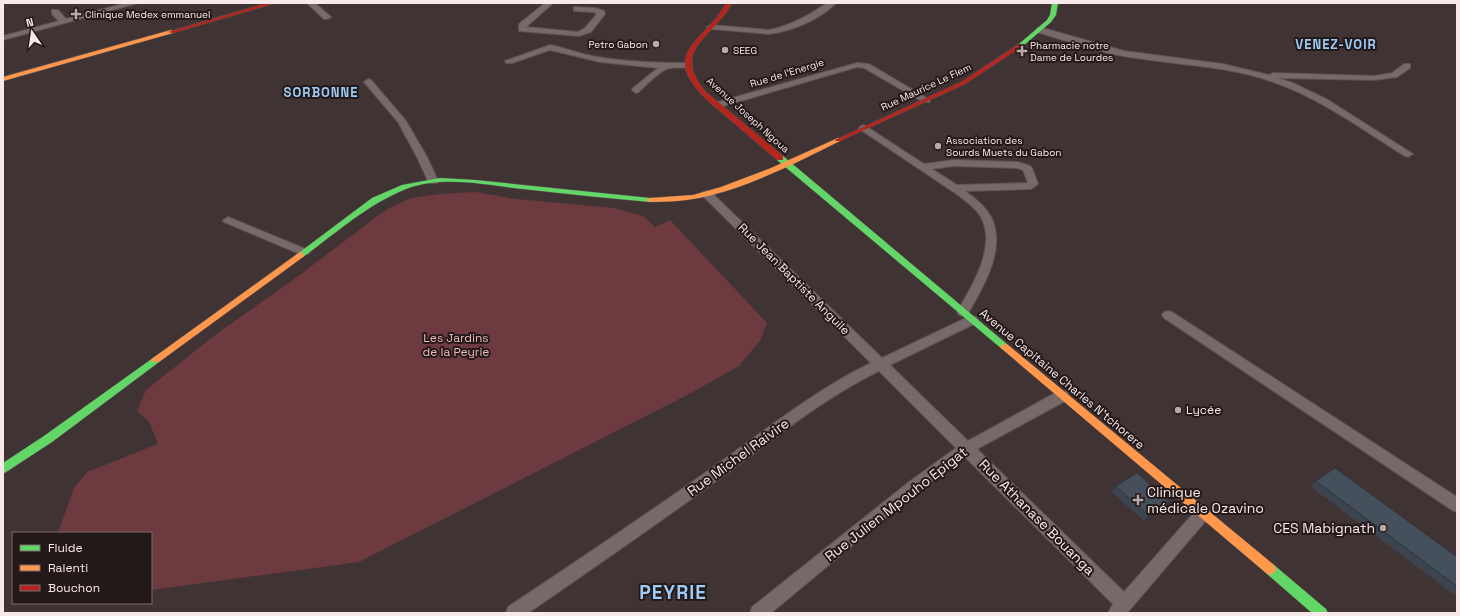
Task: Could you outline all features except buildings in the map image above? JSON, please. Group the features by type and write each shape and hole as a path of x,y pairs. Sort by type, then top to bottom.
{"street":[{"path":"3,38 130,3"},
{"path":"3,79 273,3"},
{"path":"311,3 327,17"},
{"path":"509,61 550,46 588,58 666,66 688,64 690,50 725,12 729,3"},
{"path":"711,27 777,32 808,19 832,3"},
{"name":"Rue Maurice Le Flem","path":"3,470 48,439 375,200 405,187 433,181 476,182 644,200 665,200 707,194 786,164 926,100 985,70 1018,49 1040,30 1053,15 1055,3"},
{"path":"548,4 522,26 522,28 527,30 572,34 585,32 601,14 599,11 577,9"},
{"path":"55,12 65,22"},
{"path":"1040,30 1108,50 1137,56 1191,62 1258,74 1286,83 1304,91 1408,154"},
{"path":"550,46 558,33"},
{"name":"Avenue Joseph Ngoua","path":"688,64 696,84 717,105 786,164"},
{"path":"636,90 650,77 666,66"},
{"name":"Rue de l'Energie","path":"717,105 843,68 863,66 869,67 926,100"},
{"path":"1258,74 1374,78 1394,75 1407,66"},
{"path":"368,82 402,121 422,156 433,181"},
{"path":"864,128 954,188 982,211 990,228 987,263 968,316"},
{"path":"921,167 969,163 1018,165 1027,168 1033,184 1027,187 978,186 954,188"},
{"name":"Avenue Capitaine Charles N'tchorere","path":"786,164 1322,613"},
{"name":"Rue Jean Baptiste Anguile","path":"707,194 880,365"},
{"path":"228,220 304,252"},
{"path":"1168,315 1457,504"},
{"name":"Rue Michel Raivire","path":"514,613 714,475 801,411 862,373 880,365 968,316"},
{"name":"Rue Athanase Bouanga","path":"880,365 967,448 1121,610"},
{"name":"Rue Julien Mpouho Epigat","path":"758,613 914,486 967,448 1062,396"},
{"path":"1121,610 1203,513"}],"green space":[{"name":"Les Jardins de la Peyrie","path":"475,192 516,199 614,208 643,216 655,227 670,220 767,323 760,341 739,366 691,393 359,562 152,590 152,532 58,532 74,488 87,472 158,444 149,422 137,411 146,390 219,332 297,277 387,209 411,198 440,194"}],"traffic: fast":[{"path":"1021,45 1049,21 1053,15 1055,3"},
{"path":"780,158 1005,347"},
{"path":"300,255 375,200 405,187 426,182 440,180 475,182 650,200"},
{"path":"3,469 48,439 156,360"},
{"path":"1270,569 1322,613"}],"traffic: slow":[{"path":"3,79 171,32"},
{"path":"650,200 693,197 724,189 774,170 838,140"},
{"path":"156,360 300,255"},
{"path":"1005,347 1270,569"}],"traffic: jam":[{"path":"171,32 273,3"},
{"path":"729,3 721,16 695,44 688,60 688,66 694,82 709,99 780,158"},
{"path":"838,140 963,83 1021,45"}],"place":[{"name":"Clinique Medex emmanuel","path":"76,14"},
{"name":"Petro Gabon","path":"656,44"},
{"name":"SEEG","path":"725,50"},
{"name":"Pharmacie notre Dame de Lourdes","path":"1022,51"},
{"name":"Association des Sourds Muets du Gabon","path":"938,146"},
{"name":"Lycée","path":"1178,410"},
{"name":"Clinique médicale Ozavino","path":"1138,500"},
{"name":"CES Mabignath","path":"1383,528"}],"district":[{"name":"VENEZ-VOIR","path":"1336,44"},
{"name":"SORBONNE","path":"321,92"},
{"name":"PEYRIE","path":"673,592"}]}
